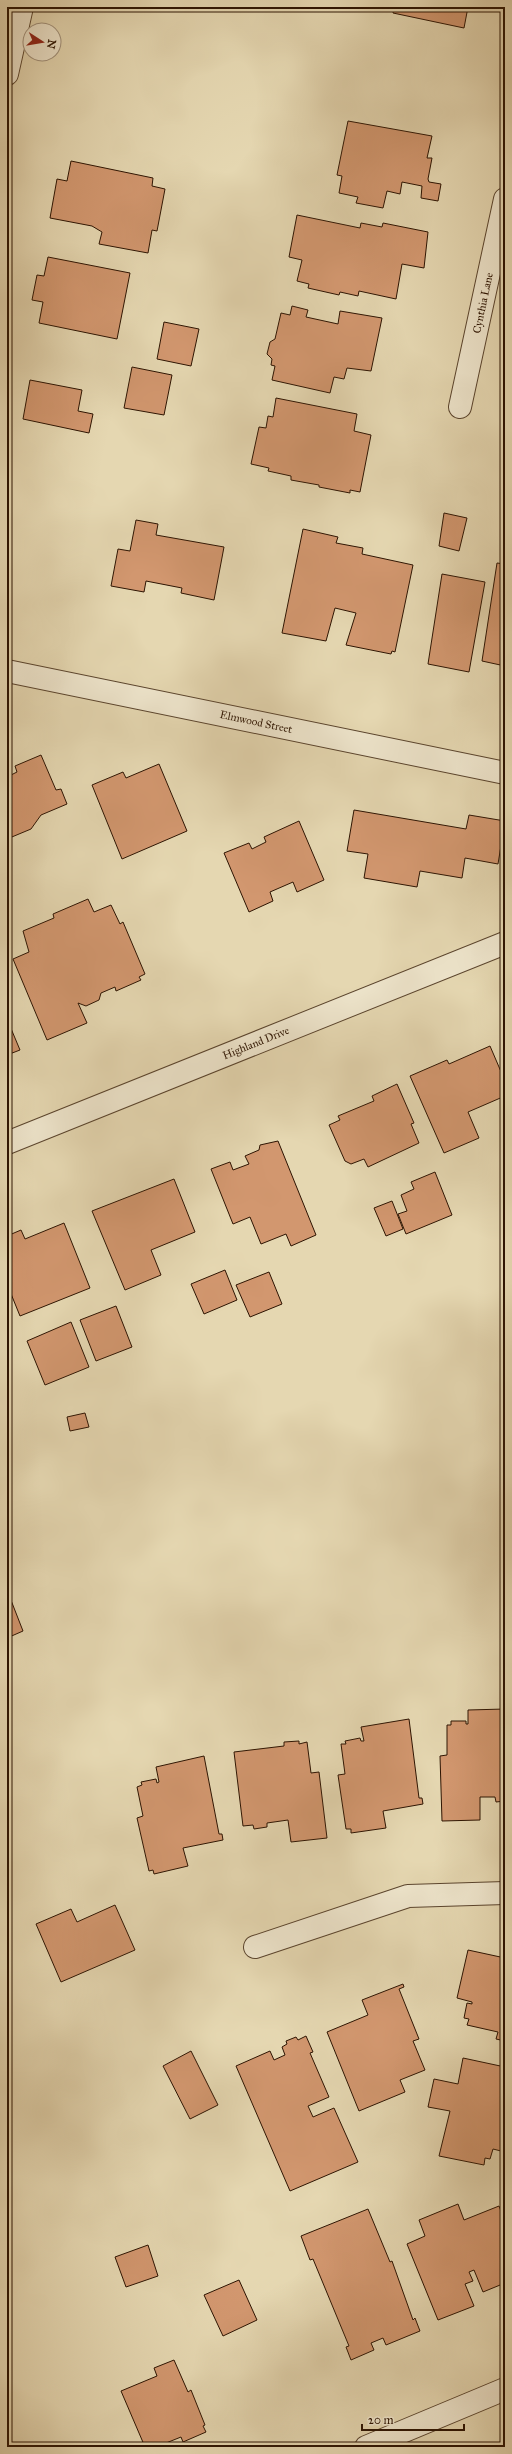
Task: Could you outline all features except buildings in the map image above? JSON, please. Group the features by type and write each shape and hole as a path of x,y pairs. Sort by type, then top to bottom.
{"street":[{"path":"7,74 22,7"},
{"name":"Cynthia Lane","path":"460,407 505,199"},
{"name":"Elmwood Street","path":"7,671 505,773"},
{"name":"Highland Drive","path":"7,1143 505,943"},
{"path":"255,1948 408,1896 505,1893"},
{"path":"366,2447 505,2389"}]}
